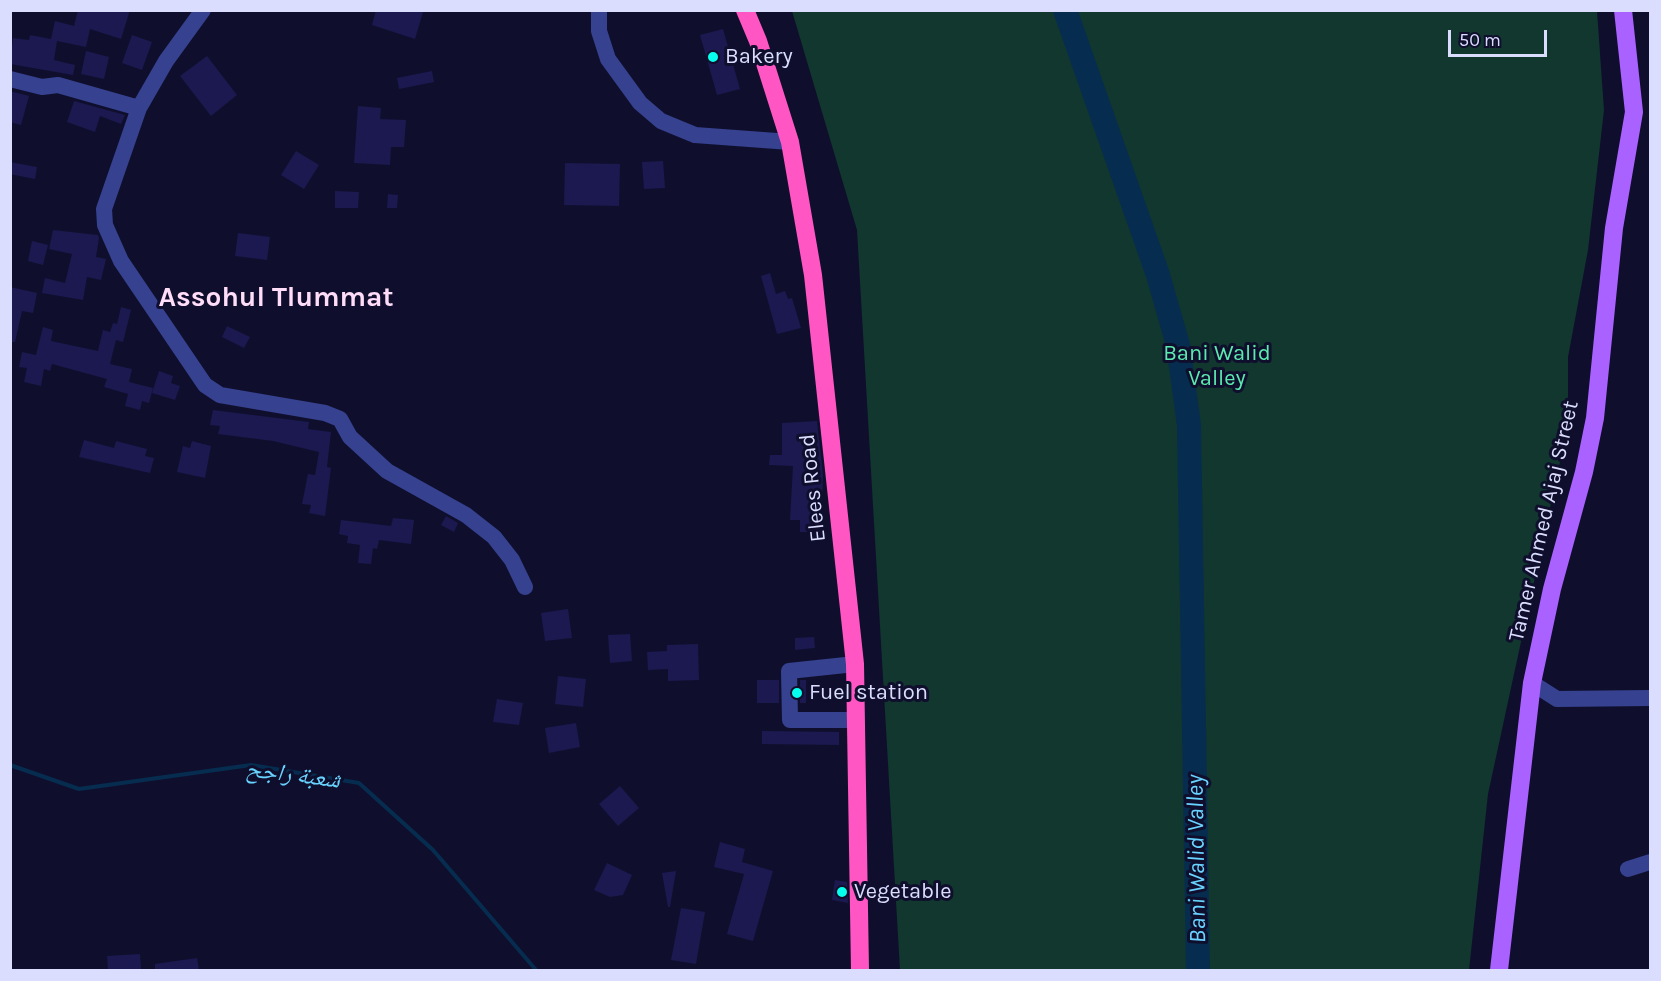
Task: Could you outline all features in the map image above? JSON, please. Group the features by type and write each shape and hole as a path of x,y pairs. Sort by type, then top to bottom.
{"highway":[{"name":"Elees Road","path":"745,10 758,41 790,142 813,274 855,664 860,970"}],"main road":[{"name":"Tamer Ahmed Ajaj Street","path":"1499,970 1532,683 1552,589 1584,472 1595,418 1614,228 1634,112 1623,10"}],"street":[{"path":"203,10 166,62 139,108 104,209 105,225 121,261 205,385 220,395 325,413 340,419 350,437 387,471 466,515 494,537 512,560 525,587"},
{"path":"599,10 599,31 608,59 640,103 661,121 694,135 790,142"},
{"path":"10,79 42,87 58,85 139,108"},
{"path":"855,664 789,671 790,720 856,720"},
{"path":"1532,683 1557,699 1650,698"},
{"path":"1628,869 1650,862"}],"green space":[{"name":"Bani Walid Valley","path":"792,11 1597,11 1604,110 1588,250 1568,357 1568,425 1488,794 1469,970 900,970 857,230"}],"building":[{"path":"78,10 130,10 121,39 90,29 86,47 57,41 54,60 75,65 73,75 10,64 13,38 29,40 30,35 51,39 55,21 74,26"},
{"path":"376,10 423,12 415,39 372,25"},
{"path":"723,29 740,89 717,95 700,35"},
{"path":"132,35 152,42 142,70 122,63"},
{"path":"86,51 109,57 104,79 81,74"},
{"path":"207,56 237,95 211,116 180,76"},
{"path":"432,71 434,82 399,89 397,78"},
{"path":"10,91 29,96 21,125 10,122"},
{"path":"74,101 125,115 121,124 100,116 95,132 67,122"},
{"path":"358,106 381,108 380,119 406,120 404,147 391,147 390,165 354,163"},
{"path":"296,151 319,165 304,189 281,175"},
{"path":"663,161 665,188 644,189 642,162"},
{"path":"10,162 37,167 35,179 10,174"},
{"path":"565,163 620,164 619,206 564,205"},
{"path":"335,191 359,192 358,208 335,208"},
{"path":"388,194 398,195 397,208 387,208"},
{"path":"53,230 98,235 96,257 106,259 101,280 87,277 83,300 42,293 45,278 65,283 72,254 49,249"},
{"path":"238,233 270,237 267,260 235,256"},
{"path":"32,241 48,245 43,265 28,261"},
{"path":"770,273 776,294 785,291 788,299 792,298 801,328 777,334 761,276"},
{"path":"10,287 37,293 33,313 22,311 15,342 10,342"},
{"path":"121,307 131,310 123,342 116,340 110,364 132,369 129,382 153,388 149,403 142,401 140,410 125,406 128,394 104,387 107,379 52,364 50,371 44,369 41,386 24,382 27,368 19,367 22,352 36,355 43,327 53,330 51,341 98,351 103,330 110,332 113,323 117,324"},
{"path":"227,326 250,337 244,348 222,337"},
{"path":"159,371 173,376 171,383 180,386 175,400 152,393"},
{"path":"213,410 309,422 308,429 331,432 327,467 331,468 325,516 309,513 311,505 302,504 308,474 315,475 319,452 273,441 218,434 220,426 210,425"},
{"path":"817,421 823,475 821,532 800,532 800,520 790,520 793,466 769,465 770,455 782,455 782,423"},
{"path":"84,440 114,448 116,441 147,449 145,456 154,458 150,473 79,457"},
{"path":"192,441 211,446 205,478 177,472 183,446 190,448"},
{"path":"446,516 458,523 454,532 441,525"},
{"path":"393,518 414,520 411,544 379,540 377,549 373,548 371,564 358,563 360,545 347,543 348,536 339,534 341,520 391,526"},
{"path":"568,609 572,638 545,641 541,613"},
{"path":"630,634 632,661 610,663 608,635"},
{"path":"814,637 815,648 795,650 795,638"},
{"path":"698,644 699,680 668,681 668,669 648,670 647,652 667,651 667,645"},
{"path":"558,676 586,679 583,707 555,704"},
{"path":"757,680 779,680 779,703 757,703"},
{"path":"800,680 806,680 806,703 800,703"},
{"path":"497,699 523,703 519,725 493,722"},
{"path":"576,723 580,747 549,753 545,728"},
{"path":"762,731 839,732 839,745 762,744"},
{"path":"620,786 639,808 618,826 599,804"},
{"path":"720,842 745,849 742,862 773,871 753,941 727,934 744,874 714,867"},
{"path":"607,863 632,875 623,895 610,897 594,890"},
{"path":"676,871 670,907 668,907 662,873"},
{"path":"835,880 847,882 848,903 832,900"},
{"path":"681,908 705,912 696,964 671,960"},
{"path":"140,954 141,970 108,970 107,956"},
{"path":"197,958 199,970 155,970 155,964"}],"waterway":[{"name":"Bani Walid Valley","path":"1065,10 1158,275 1178,345 1189,425 1198,970"},
{"name":"شعبة راجح","path":"10,765 79,789 251,765 359,783 433,850 536,970"}],"place":[{"name":"Bakery","path":"713,57"},
{"name":"Fuel station","path":"797,693"},
{"name":"Vegetable","path":"842,892"}],"district":[{"name":"Assohul Tlummat","path":"276,298"}]}
